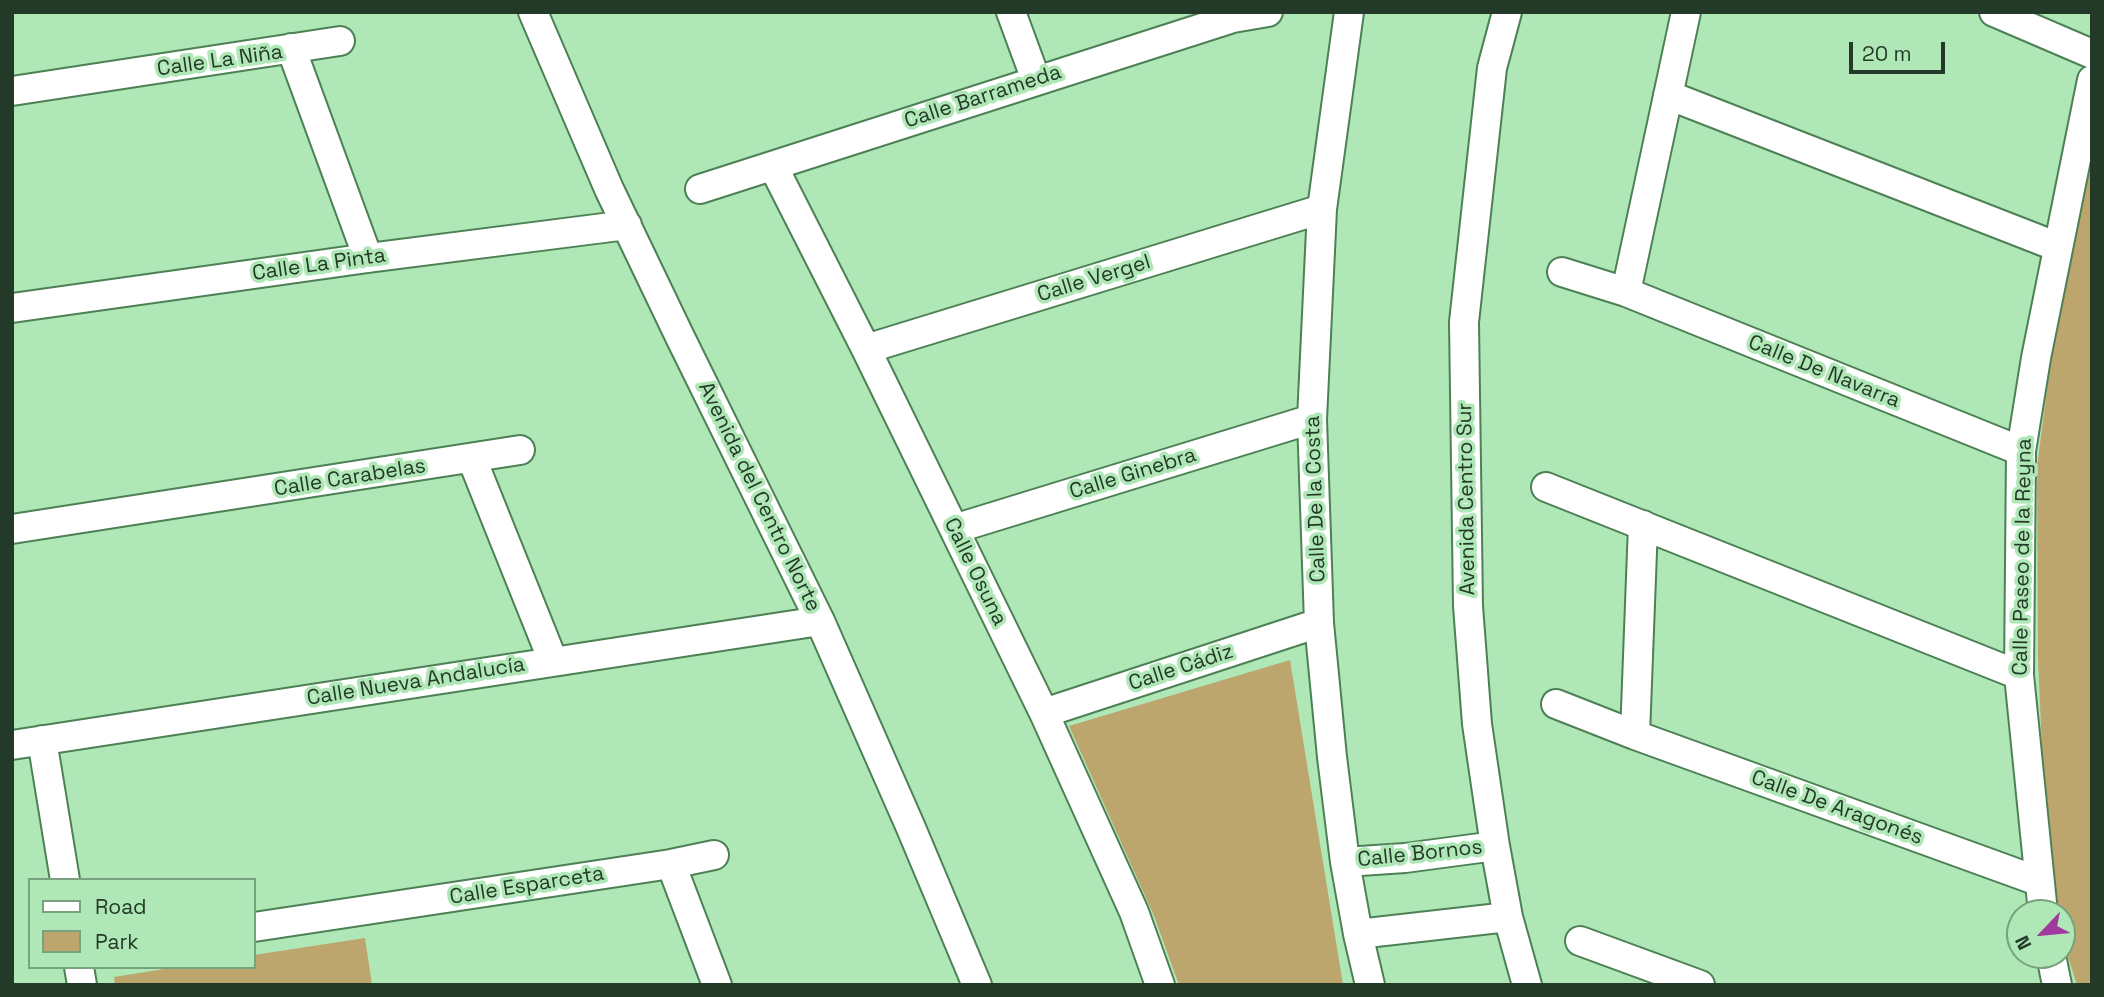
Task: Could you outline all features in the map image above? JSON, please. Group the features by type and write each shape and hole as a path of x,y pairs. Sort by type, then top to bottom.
{"street":[{"name":"Avenida del Centro Norte","path":"534,12 609,189 820,621 977,985"},
{"path":"1011,12 1036,80"},
{"name":"Calle Barrameda","path":"700,189 1232,15 1268,12"},
{"name":"Calle De la Costa","path":"1349,12 1322,209 1312,419 1319,623 1332,757 1345,862 1370,985"},
{"name":"Avenida Centro Sur","path":"1507,12 1492,68 1464,321 1468,606 1477,724 1495,846 1508,916 1527,985"},
{"path":"1626,292 1686,12"},
{"path":"1994,12 2092,54"},
{"path":"291,48 340,41"},
{"name":"Calle La Niña","path":"12,91 291,48 368,258"},
{"name":"Calle Paseo de la Reyna","path":"2041,899 2019,675 2021,451 2036,358 2092,80"},
{"path":"1668,95 2058,247"},
{"name":"Calle Osuna","path":"773,166 1044,713 1134,912 1160,985"},
{"name":"Calle Vergel","path":"866,349 1322,209"},
{"name":"Calle La Pinta","path":"12,308 627,225"},
{"name":"Calle De Navarra","path":"1562,272 1626,292 2021,451"},
{"name":"Calle Ginebra","path":"954,529 1312,419"},
{"name":"Calle Carabelas","path":"12,529 520,450"},
{"path":"472,459 552,661"},
{"path":"1546,487 2019,675"},
{"path":"1635,735 1643,525"},
{"name":"Calle Nueva Andalucía","path":"12,744 820,621"},
{"name":"Calle Cádiz","path":"1044,713 1319,623"},
{"name":"Calle De Aragonés","path":"1556,704 2038,881"},
{"path":"42,740 65,878"},
{"name":"Calle Bornos","path":"1345,862 1405,858 1495,846"},
{"name":"Calle Esparceta","path":"256,927 713,856"},
{"path":"671,864 717,985"},
{"path":"1358,934 1508,916"},
{"path":"1580,942 1700,985"}],"green space":[{"path":"2092,154 2092,985 2077,985 2072,969 2076,969 2076,899 2057,899 2046,842 2038,660 2037,467 2064,257"},
{"path":"1290,660 1343,985 1179,985 1154,916 1069,726"},
{"path":"365,938 372,985 115,985 114,977 164,969 256,969 256,955"}]}
